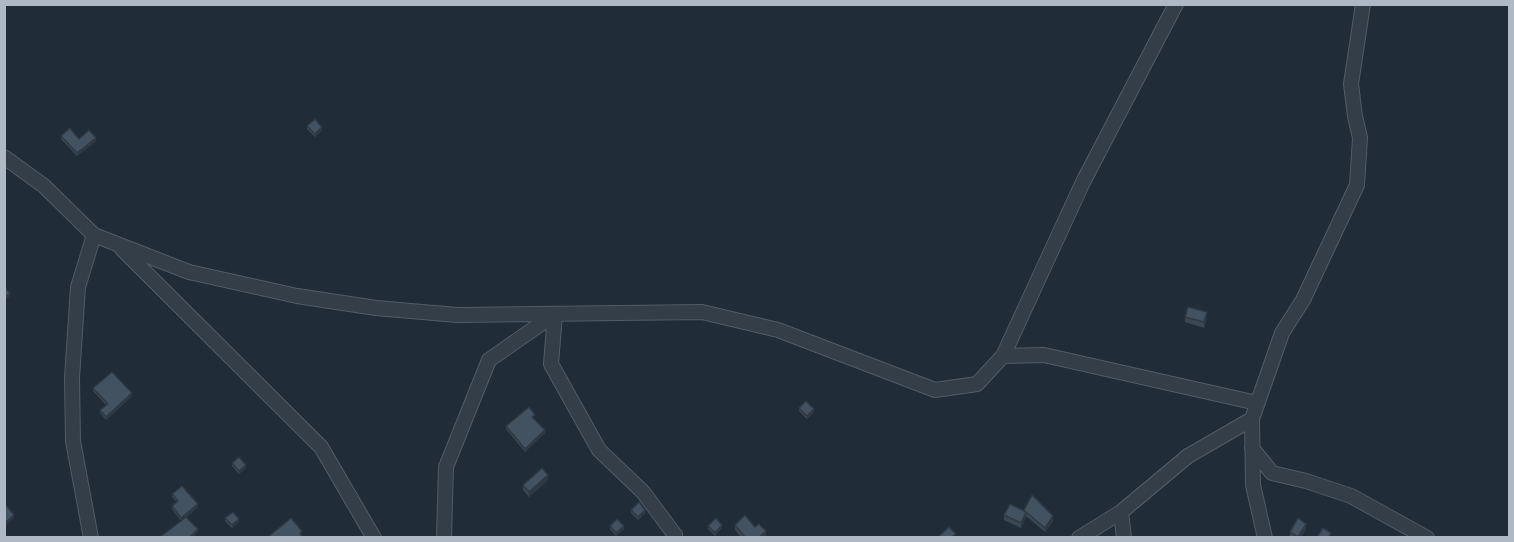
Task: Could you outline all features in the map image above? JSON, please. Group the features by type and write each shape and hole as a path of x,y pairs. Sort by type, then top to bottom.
{"street":[{"path":"4,157 44,186 94,235 189,272 297,296 376,308 457,315 702,312 778,330 934,390 977,384 1003,356 1083,182 1176,4"},
{"path":"1264,537 1253,485 1252,419 1282,333 1303,300 1357,185 1360,138 1354,116 1351,84 1363,4"},
{"path":"91,537 73,441 72,378 78,287 94,235"},
{"path":"118,244 321,447 374,537"},
{"path":"555,314 551,364 599,450 643,492 675,537"},
{"path":"444,537 446,467 489,360 555,314"},
{"path":"1003,356 1044,355 1257,403"},
{"path":"1079,537 1121,512 1188,456 1252,419"},
{"path":"1252,448 1272,473 1306,481 1351,496 1427,537"},
{"path":"1121,512 1124,537"}],"building":[{"path":"315,119 322,127 315,134 307,126"},
{"path":"70,128 79,139 89,130 96,138 77,153 61,136"},
{"path":"4,287 10,293 4,298"},
{"path":"1188,307 1207,312 1204,322 1185,317"},
{"path":"112,372 132,393 106,417 100,410 108,404 93,388"},
{"path":"806,401 814,409 807,416 799,408"},
{"path":"529,407 535,415 532,417 545,430 525,449 506,426"},
{"path":"239,457 246,465 239,471 232,463"},
{"path":"542,468 548,475 529,492 523,485"},
{"path":"182,486 198,504 181,518 172,506 178,501 172,494"},
{"path":"1032,495 1053,516 1045,528 1024,510"},
{"path":"639,502 645,510 638,517 631,510"},
{"path":"5,504 14,515 6,522 4,520"},
{"path":"1010,504 1026,512 1021,523 1004,515"},
{"path":"233,512 239,519 232,525 225,518"},
{"path":"745,515 755,527 759,524 766,531 759,537 745,537 735,525"},
{"path":"186,517 198,529 190,537 160,537"},
{"path":"291,518 302,531 300,534 303,537 268,537"},
{"path":"716,518 722,525 715,533 708,526"},
{"path":"1298,518 1306,524 1298,537 1290,532"},
{"path":"617,519 624,526 616,533 610,526"},
{"path":"949,527 956,534 952,537 938,537"},
{"path":"1323,528 1331,533 1329,537 1317,537"}]}
